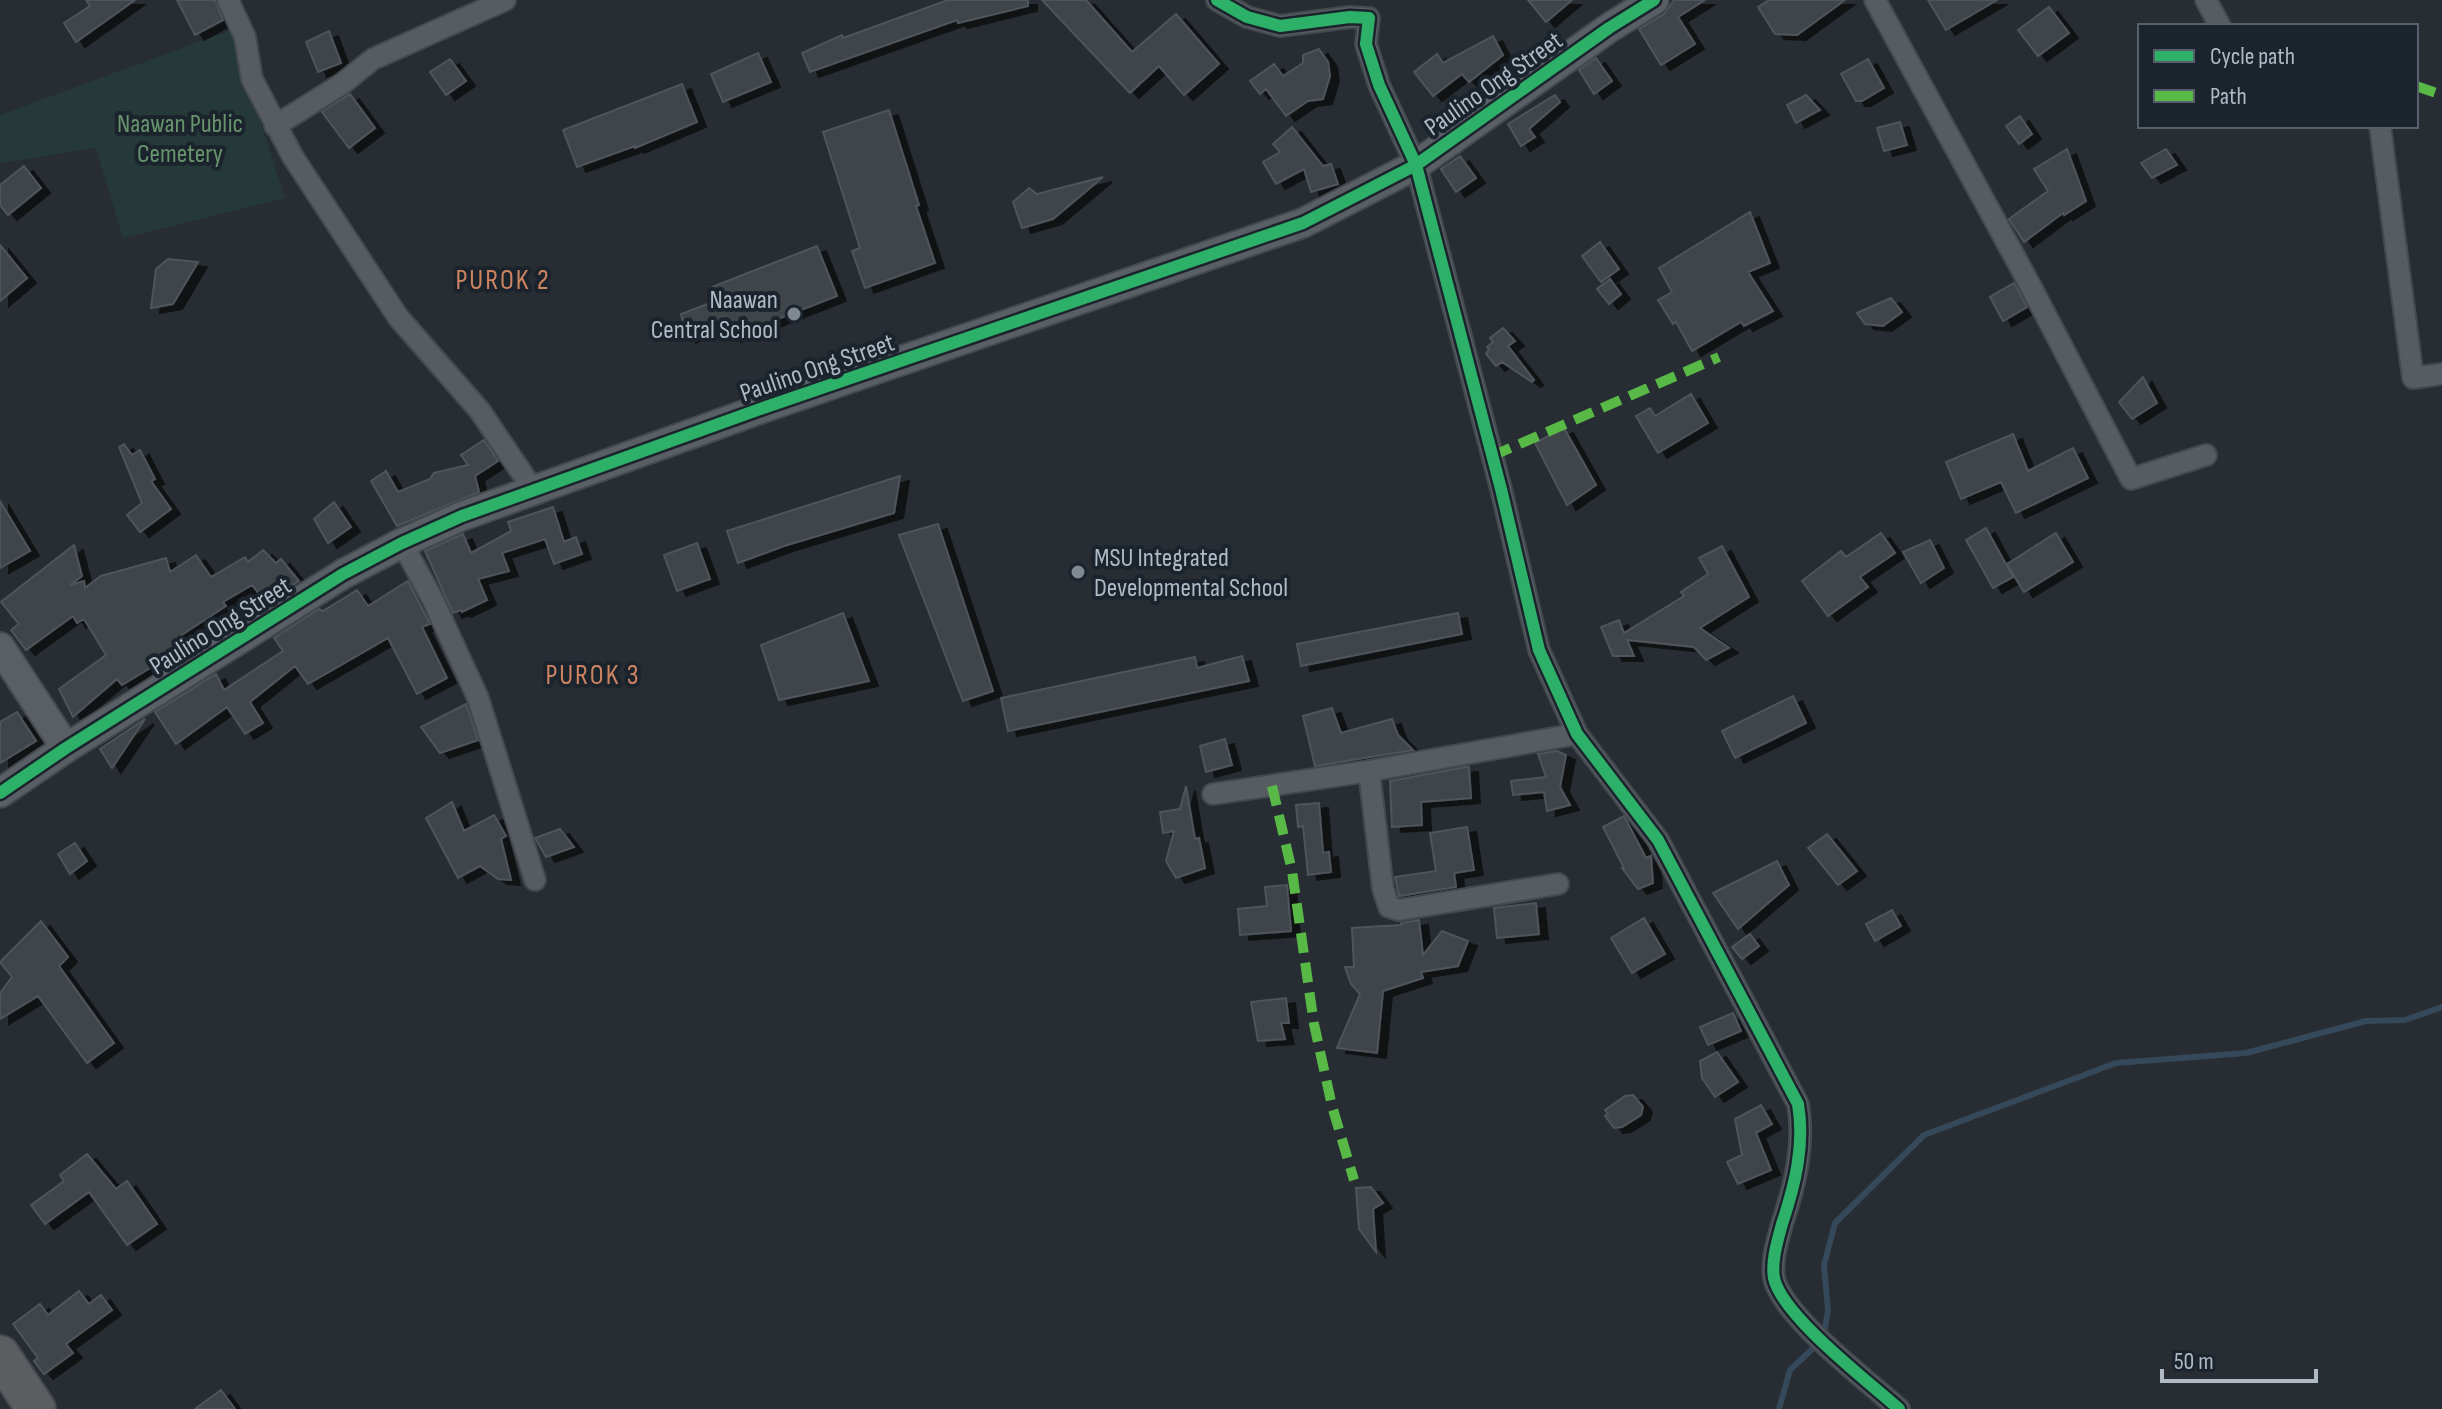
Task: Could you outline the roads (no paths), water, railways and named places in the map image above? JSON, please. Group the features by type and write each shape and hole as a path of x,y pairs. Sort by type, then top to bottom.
{"highway":[{"path":"0,1355 36,1409"}],"street":[{"path":"228,0 245,37 252,79 275,126 398,317 480,411 534,491"},
{"path":"275,126 342,84 373,59 505,0"},
{"path":"1217,0 1247,17 1280,26 1350,17 1369,18"},
{"path":"1380,0 1369,18 1366,44 1416,165 1501,489 1539,650 1577,734 1658,840 1798,1104 1801,1121 1796,1183 1774,1263 1774,1279 1780,1292 1834,1354 1899,1409"},
{"name":"Paulino Ong Street","path":"0,793 66,748 343,574 402,543 462,516 766,407 1303,223 1416,165 1609,28 1654,0"},
{"path":"1875,0 2131,479 2206,455"},
{"path":"2206,0 2219,24"},
{"path":"2380,128 2413,378 2442,374"},
{"path":"402,543 433,600 478,698 535,880"},
{"path":"0,647 66,748"},
{"path":"1213,794 1369,771 1577,734"},
{"path":"1369,771 1383,889 1389,907 1399,910 1558,884"}],"waterway":[{"path":"1779,1409 1790,1370 1823,1339 1828,1310 1824,1265 1835,1223 1924,1135 2116,1063 2246,1053 2366,1021 2405,1020 2442,1007"}],"place":[{"name":"Naawan Central School","path":"794,314"},
{"name":"MSU Integrated Developmental School","path":"1078,572"}],"district":[{"name":"PUROK 2","path":"503,279"},
{"name":"PUROK 3","path":"593,674"}],"park label":[{"name":"Naawan Public Cemetery","path":"180,138"}]}
